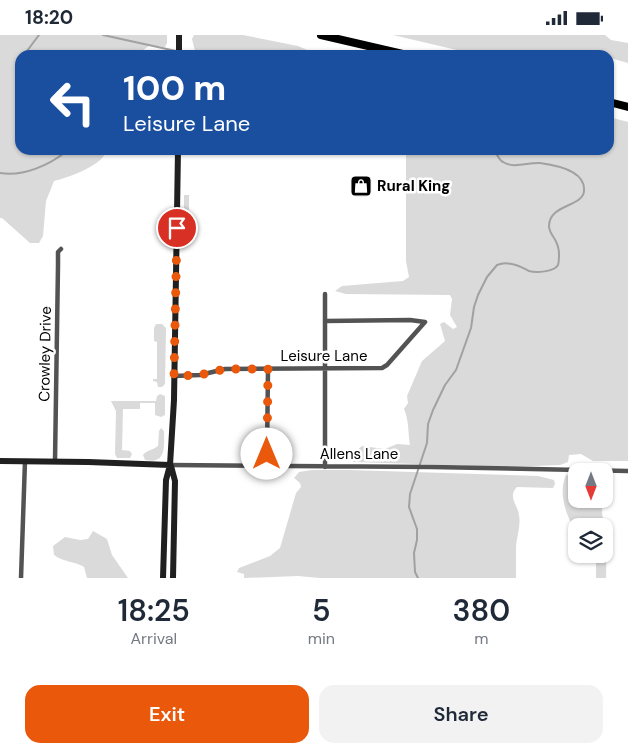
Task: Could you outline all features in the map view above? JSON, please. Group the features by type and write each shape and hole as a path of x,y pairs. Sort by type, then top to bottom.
{"main road":[{"path":"321,35 385,50"},
{"path":"179,37 179,50"},
{"path":"614,103 628,107"},
{"path":"164,578 166,480 170,465 174,376 178,155"},
{"name":"Allens Lane","path":"0,461 170,465"},
{"path":"170,465 175,481 173,578"}],"street":[{"name":"Crowley Drive","path":"55,461 58,252 61,249"},
{"path":"325,294 325,467"},
{"name":"Leisure Lane","path":"174,376 200,375 225,369 379,369 384,367 424,322 410,320 325,321"},
{"path":"267,454 268,369"},
{"path":"21,578 24,461"},
{"name":"Allens Lane","path":"170,465 628,471"}],"shaded area":[{"path":"0,35 167,35 165,47 149,46 143,50 15,50 15,155 104,155 93,166 54,181 46,201 43,236 39,243 30,243 0,218"},
{"path":"194,35 243,35 298,46 307,50 195,50 192,39"},
{"path":"393,35 605,35 611,40 628,43 628,63 614,59 614,50 457,50"},
{"path":"614,118 628,122 628,461 593,461 581,454 569,455 568,462 560,465 506,467 354,462 346,459 362,446 385,449 397,444 410,445 408,422 404,409 408,403 407,396 422,361 445,341 440,324 444,322 453,329 457,327 450,315 452,299 450,295 346,294 335,291 342,286 403,281 409,277 406,261 406,155 614,155"},
{"path":"184,195 189,195 189,241 184,241"},
{"path":"156,324 162,324 166,328 165,384 162,387 158,387 157,382 153,381 153,379 157,379 157,342 154,341 154,328"},
{"path":"160,394 165,396 165,415 161,417 155,415 155,403 140,403 140,409 123,409 122,450 130,451 132,454 130,458 117,458 115,454 116,411 111,401 156,401 157,396"},
{"path":"161,428 164,431 164,448 161,457 152,461 145,460 143,455 158,446"},
{"path":"312,470 538,476 554,480 555,484 553,488 517,487 514,491 513,498 519,519 516,546 516,578 320,578 298,576 244,578 244,574 237,572 239,568 270,556 280,548 296,493 301,487 300,483 294,478 299,472"},
{"path":"566,475 568,475 568,508 602,508 603,518 569,518 563,499"},
{"path":"93,531 107,539 112,555 128,578 87,578 84,567 54,555 53,546 65,537 80,540 88,539"},
{"path":"596,563 606,563 606,578 596,578"}],"waterway":[{"path":"28,50 39,35"},
{"path":"103,35 171,50"},
{"path":"0,173 9,174 36,169 61,155"},
{"path":"418,578 415,572 414,553 417,529 409,507 410,494 427,443 428,424 445,385 456,370 471,328 478,295 487,277 497,265 504,263 512,264 536,272 549,271 556,267 559,262 559,249 549,229 550,219 554,213 578,200 584,191 580,178 575,173 561,167 540,163 512,165 503,162 497,155"}],"place":[{"name":"Rural King","path":"361,186"}],"route":[{"path":"177,228 174,376 200,375 225,369 268,369 267,454"}]}
